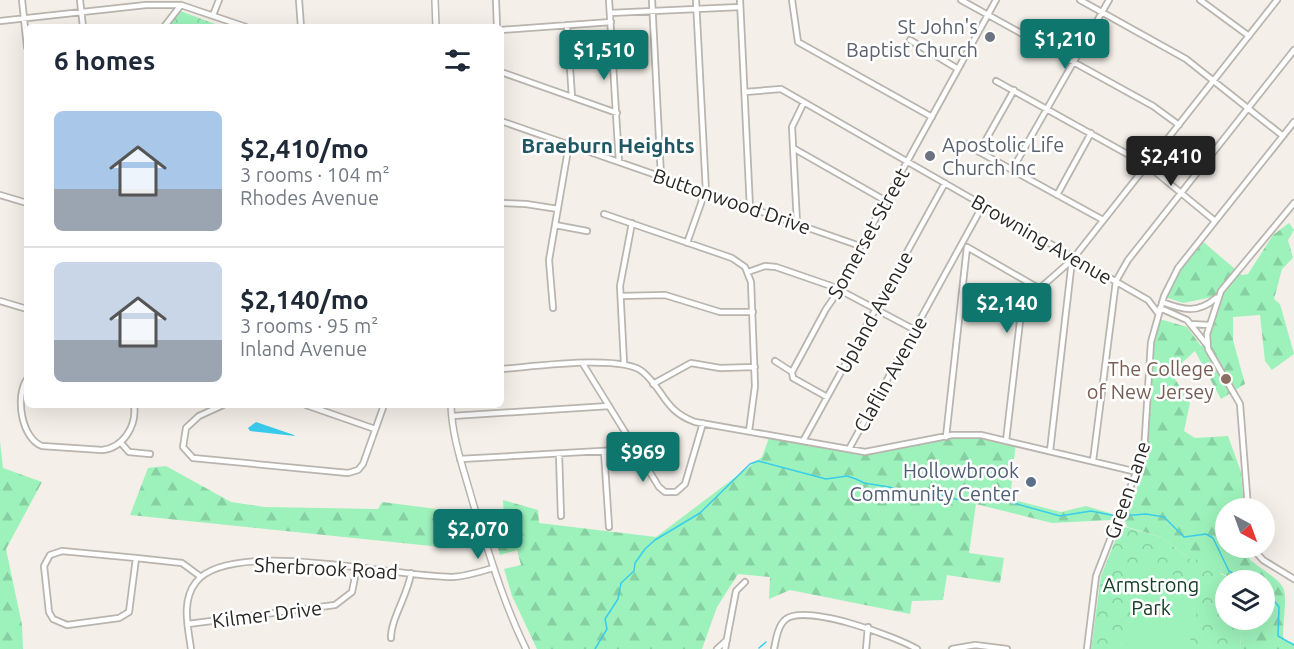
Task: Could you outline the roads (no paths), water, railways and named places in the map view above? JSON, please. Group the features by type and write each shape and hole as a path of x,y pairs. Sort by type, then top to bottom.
{"main road":[{"path":"435,0 436,24"},
{"path":"451,409 456,447 493,568 505,604 526,649"}],"street":[{"path":"22,0 25,24"},
{"path":"80,0 83,24"},
{"path":"127,0 128,7"},
{"path":"213,15 219,0"},
{"path":"299,0 301,24"},
{"path":"496,0 497,24"},
{"path":"609,0 619,162"},
{"path":"652,0 661,177"},
{"path":"687,243 705,192 696,0"},
{"path":"740,0 750,208"},
{"path":"792,0 798,42 932,117"},
{"path":"961,0 1154,106 1179,125"},
{"name":"Somerset Street","path":"792,372 826,309 849,276 860,246 908,163 996,0"},
{"path":"1080,0 1175,52 1283,136"},
{"path":"1012,170 1109,0"},
{"path":"1200,0 1249,36"},
{"path":"1006,441 1022,304 1073,258 1277,0"},
{"path":"0,21 180,2 238,24"},
{"path":"166,24 180,2"},
{"path":"610,13 740,7"},
{"path":"504,30 611,22"},
{"path":"567,25 572,97"},
{"path":"910,40 958,69"},
{"path":"1093,461 1116,281 1128,260 1294,50"},
{"path":"504,73 617,113"},
{"path":"996,81 1147,165 1215,221"},
{"name":"Browning Avenue","path":"744,92 782,89 1148,300"},
{"path":"979,152 1014,90"},
{"path":"797,223 793,122 804,102"},
{"name":"Buttonwood Drive","path":"504,122 860,246"},
{"name":"Green Lane","path":"1087,649 1096,576 1146,444 1150,353 1164,296 1174,274 1294,122"},
{"path":"1057,195 1091,134"},
{"path":"553,308 548,268 569,144"},
{"path":"965,144 1103,220"},
{"path":"793,148 886,201"},
{"name":"Upland Avenue","path":"802,441 945,183"},
{"path":"0,195 24,203"},
{"path":"504,203 558,209"},
{"path":"1160,308 1200,309 1218,296 1294,203"},
{"name":"Claflin Avenue","path":"849,449 965,246 983,205"},
{"path":"604,214 737,260 748,272 753,312 755,367 755,394 749,431"},
{"path":"624,363 621,276 632,223"},
{"path":"555,225 587,231"},
{"path":"946,437 965,246 1040,289"},
{"path":"1050,451 1073,258"},
{"path":"748,272 765,266 776,267 840,291 915,330"},
{"path":"621,296 665,295 720,312 753,312"},
{"path":"1148,300 1164,296"},
{"path":"1207,345 1209,325 1218,296"},
{"path":"1148,300 1160,308 1182,316 1191,324 1207,345 1240,404 1247,498"},
{"path":"0,301 24,308"},
{"path":"1200,309 1211,318"},
{"path":"1191,324 1209,325"},
{"path":"775,361 792,372 792,377 827,397"},
{"path":"504,369 624,363 639,369 674,411 703,423 872,452 970,434 1137,472"},
{"path":"653,384 691,363 720,368 755,367"},
{"path":"583,364 662,490 676,492 685,484 703,423"},
{"path":"24,388 21,396 26,430 33,442 42,446 102,450 121,443 135,414 134,408"},
{"path":"504,408 609,406"},
{"path":"216,408 199,416 186,428 183,443 188,455 199,460 348,473 358,470 383,408"},
{"path":"315,408 375,429"},
{"path":"451,409 504,408"},
{"path":"121,443 129,452 150,454"},
{"path":"460,459 636,449"},
{"path":"604,451 609,527"},
{"path":"559,454 561,516"},
{"path":"136,558 132,604 123,617 67,625 56,622 51,616 44,570 50,555 62,551 136,558 182,563 201,577 188,601 190,649"},
{"path":"1261,558 1294,579"},
{"name":"Sherbrook Road","path":"201,577 219,567 256,562 300,562 454,577 493,568"},
{"name":"Kilmer Drive","path":"188,624 335,605 352,592 357,567"},
{"path":"391,638 393,626 409,588 411,573"},
{"path":"725,649 736,591 745,582"},
{"path":"774,649 781,625 794,616 802,614 868,627 917,649"},
{"path":"866,649 868,627"},
{"path":"717,649 727,640"},
{"path":"952,649 969,645 1007,649"}],"water":[{"path":"256,422 295,436 250,431 248,428"}],"waterway":[{"path":"595,649 607,629 605,619 618,599 621,583 634,571 635,563 645,549 655,540 700,513 750,464 758,461 826,479 847,476 864,483 917,495 929,492 959,500 999,499 1060,516 1091,511 1116,516"},
{"path":"1121,516 1146,514 1164,517 1184,537 1206,534 1213,538 1229,570"},
{"path":"1275,602 1279,607 1278,636 1294,645"},
{"path":"759,648 766,642"}],"place":[{"name":"St John's Baptist Church","path":"990,37"},
{"name":"Apostolic Life Church Inc","path":"930,156"},
{"name":"The College of New Jersey","path":"1226,379"},
{"name":"Hollowbrook Community Center","path":"1031,482"}],"district":[{"name":"Braeburn Heights","path":"608,145"}],"park label":[{"name":"Armstrong Park","path":"1151,596"}]}
